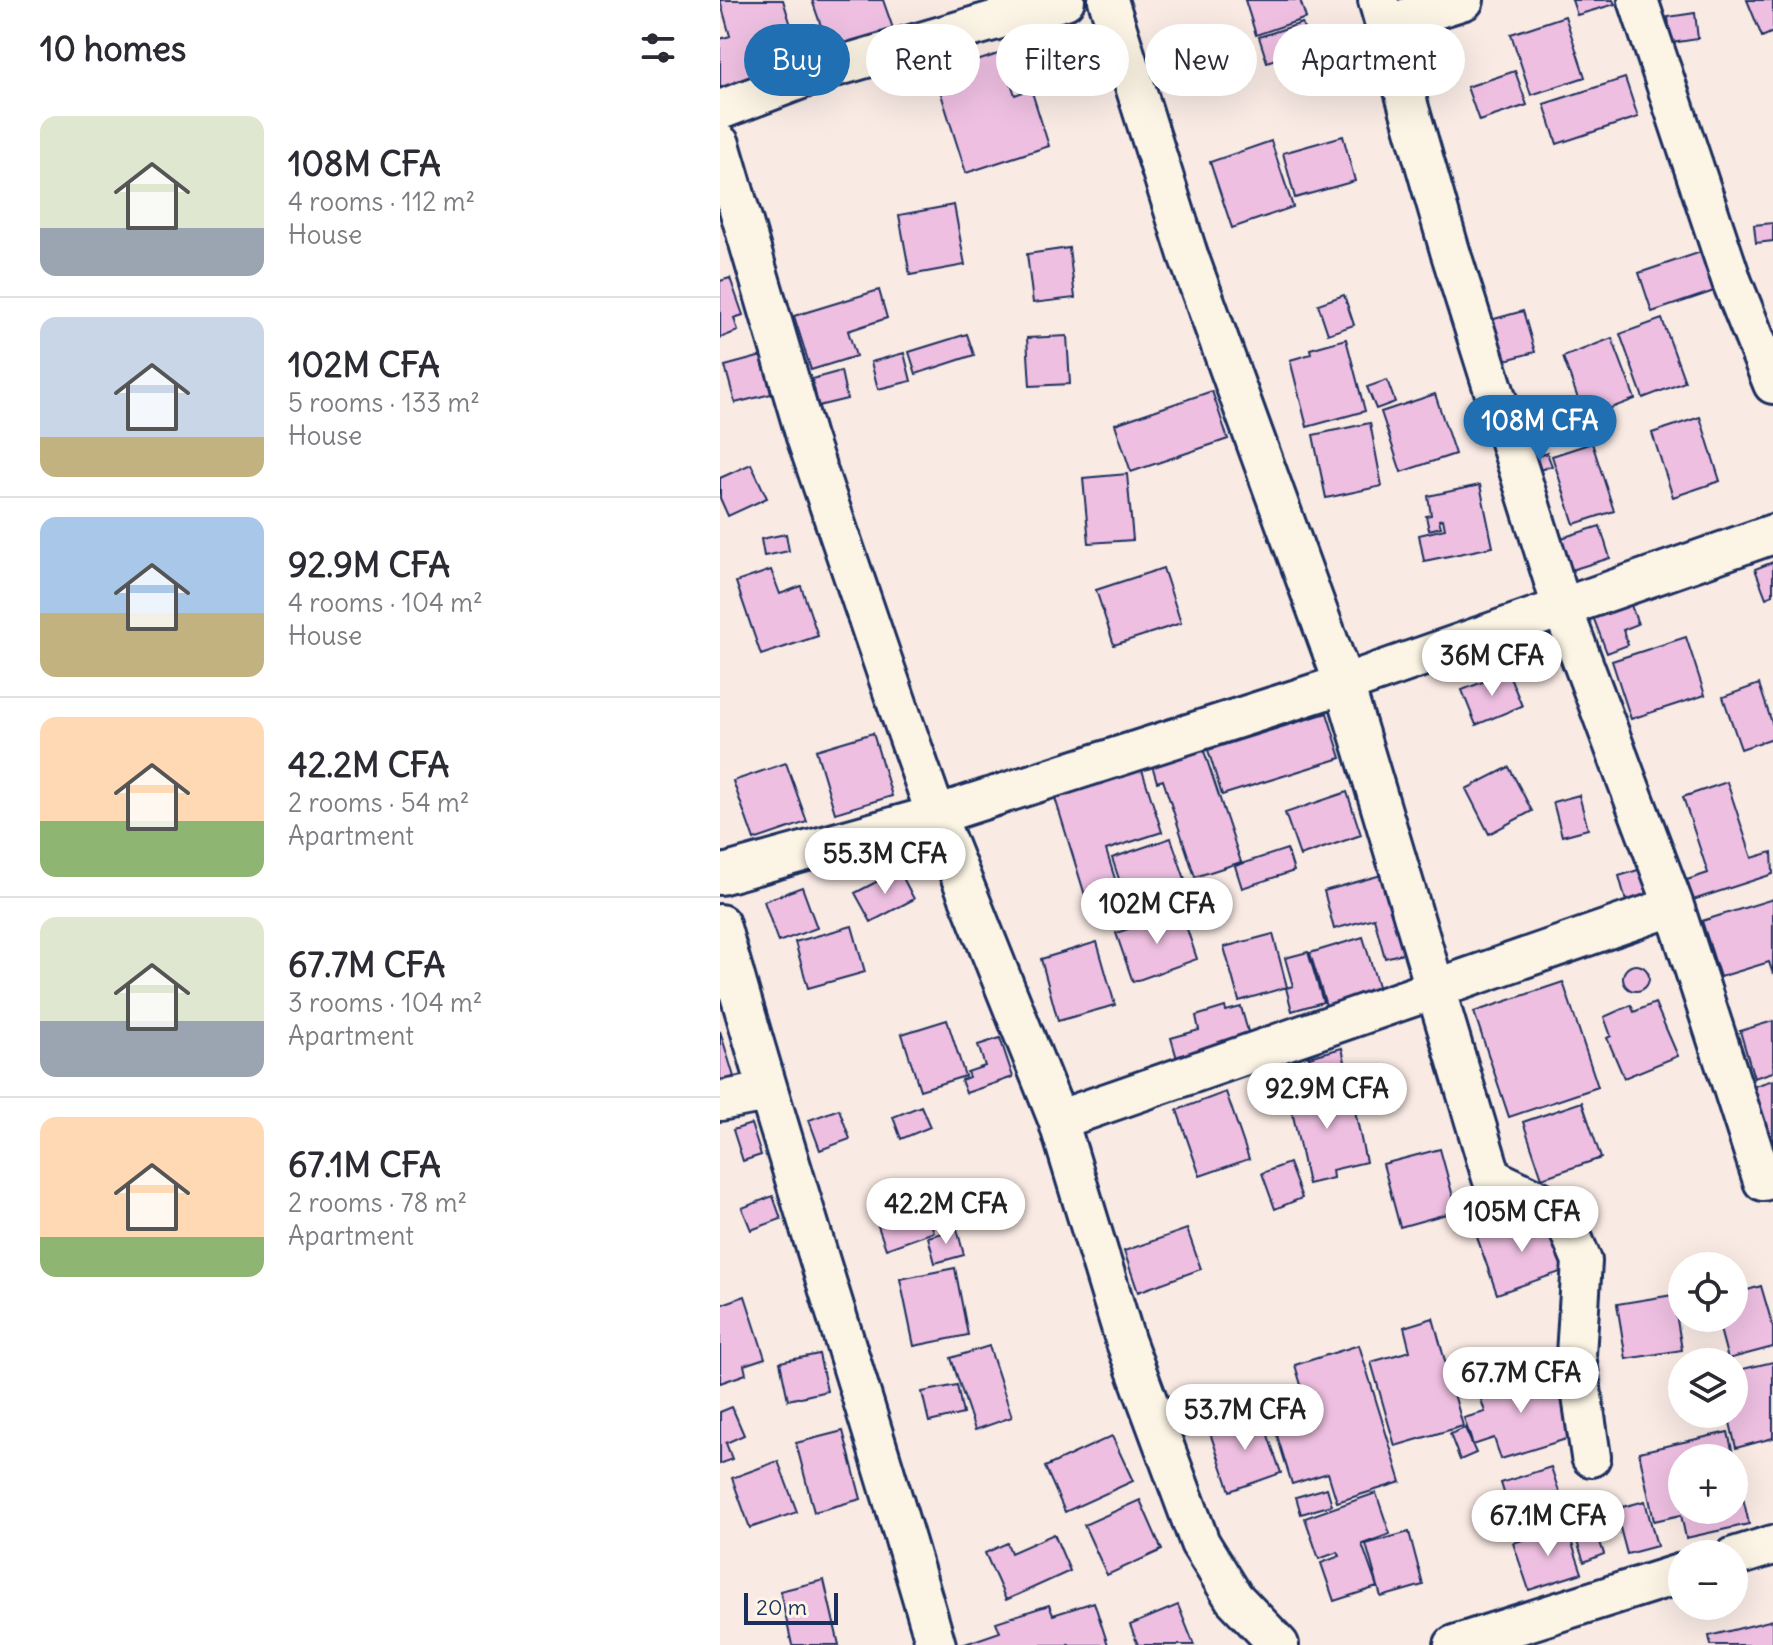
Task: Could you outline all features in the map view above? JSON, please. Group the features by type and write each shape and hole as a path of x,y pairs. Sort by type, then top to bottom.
{"street":[{"path":"720,110 825,70 1065,0"},
{"path":"1108,0 1188,255 1344,684 1433,992 1492,1178 1561,1211 1582,1261 1576,1355 1591,1457"},
{"path":"1464,0 1381,12 1450,251 1562,607 1674,906 1763,1181 1773,1178"},
{"path":"1638,0 1732,282 1773,384"},
{"path":"720,144 806,437 936,815 1058,1120 1125,1340 1200,1543 1234,1598 1279,1645"},
{"path":"720,875 936,815 1344,684 1773,534"},
{"path":"1058,1120 1674,906"},
{"path":"720,924 766,1092 892,1489 936,1645"},
{"path":"720,1101 766,1092"},
{"path":"1748,1553 1773,1545"},
{"path":"1454,1645 1668,1577"}],"building":[{"path":"720,0 783,0 791,24 744,24 744,88 720,94 720,39 730,36"},
{"path":"812,0 883,0 891,24 866,24 866,51 850,56 850,24 820,24"},
{"path":"1245,0 1300,0 1306,18 1288,24 1273,24 1273,29 1257,35 1257,24 1253,24"},
{"path":"1572,0 1613,0 1615,4 1577,15"},
{"path":"1747,0 1773,0 1773,32 1762,37"},
{"path":"1695,13 1698,39 1671,43 1668,17"},
{"path":"1565,16 1585,77 1531,95 1511,34"},
{"path":"1273,32 1273,60 1267,62 1259,37"},
{"path":"996,55 996,96 1033,96 1049,146 966,173 942,96 980,96 980,60"},
{"path":"1515,71 1527,105 1479,121 1467,87"},
{"path":"1625,78 1638,117 1557,144 1544,104"},
{"path":"1343,136 1355,181 1295,198 1283,153"},
{"path":"1271,141 1293,207 1232,228 1210,162"},
{"path":"954,205 965,265 910,275 899,215"},
{"path":"1773,223 1773,241 1756,243 1754,225"},
{"path":"1069,248 1075,298 1033,303 1027,254"},
{"path":"1701,252 1714,291 1652,312 1639,273"},
{"path":"730,278 743,315 734,318 738,331 720,338 720,281"},
{"path":"879,290 887,318 848,331 856,356 811,370 794,316"},
{"path":"1344,295 1354,325 1328,334 1318,304"},
{"path":"1523,311 1535,352 1498,362 1487,321"},
{"path":"1662,319 1685,382 1643,398 1620,334"},
{"path":"967,334 974,355 916,374 909,352"},
{"path":"1067,336 1070,384 1030,386 1027,338"},
{"path":"1612,338 1635,399 1585,418 1563,357"},
{"path":"1346,339 1365,411 1307,427 1290,360 1311,354 1310,349"},
{"path":"904,353 911,381 878,389 871,362"},
{"path":"762,356 771,394 735,403 725,366"},
{"path":"841,371 847,399 818,406 812,379"},
{"path":"1387,380 1395,402 1376,409 1367,387"},
{"path":"1212,391 1228,439 1131,472 1115,424"},
{"path":"1435,394 1455,454 1401,472 1381,412"},
{"path":"1700,417 1720,481 1673,497 1652,433"},
{"path":"1370,423 1382,486 1326,498 1313,435"},
{"path":"1592,443 1614,511 1574,524 1552,456"},
{"path":"1547,453 1552,466 1533,472 1529,459"},
{"path":"751,464 767,498 728,516 720,498 720,478"},
{"path":"1127,474 1133,540 1089,543 1083,478"},
{"path":"1480,485 1493,547 1424,561 1419,535 1445,529 1443,519 1439,520 1441,527 1429,530 1426,516 1431,515 1428,496"},
{"path":"1600,526 1610,558 1568,571 1558,539"},
{"path":"786,534 789,551 764,556 761,539"},
{"path":"1773,562 1773,595 1766,598 1755,569"},
{"path":"1163,568 1181,623 1114,645 1096,590"},
{"path":"771,570 780,594 801,586 818,636 761,655 736,582"},
{"path":"1629,600 1638,624 1623,630 1628,645 1607,653 1592,614"},
{"path":"1686,637 1705,695 1631,719 1612,661"},
{"path":"1508,672 1522,706 1476,725 1462,690"},
{"path":"1759,684 1773,726 1773,738 1741,749 1723,697"},
{"path":"1327,713 1341,758 1222,795 1208,750"},
{"path":"873,733 892,796 835,813 816,750"},
{"path":"1203,748 1241,862 1195,877 1163,780 1157,782 1152,765"},
{"path":"786,763 807,822 754,840 733,781"},
{"path":"1509,767 1532,811 1489,834 1466,789"},
{"path":"1142,770 1162,832 1106,850 1120,895 1088,905 1055,798"},
{"path":"1727,782 1752,858 1772,852 1773,874 1693,900 1687,880 1708,873 1683,797"},
{"path":"1347,792 1361,835 1300,856 1285,813"},
{"path":"1579,795 1588,829 1562,836 1553,802"},
{"path":"1171,838 1192,900 1133,921 1112,858"},
{"path":"1287,849 1294,871 1242,888 1235,866"},
{"path":"1641,869 1649,894 1626,901 1619,876"},
{"path":"899,870 914,899 871,922 855,893"},
{"path":"1385,874 1407,952 1385,958 1374,918 1334,929 1324,891"},
{"path":"802,887 817,928 778,942 764,901"},
{"path":"1773,899 1773,974 1769,962 1720,977 1702,921"},
{"path":"1181,911 1197,959 1133,982 1116,933"},
{"path":"852,926 865,972 808,988 795,942"},
{"path":"1273,934 1287,987 1239,1001 1224,947"},
{"path":"1363,937 1381,996 1328,1012 1310,953"},
{"path":"1097,942 1115,1005 1058,1021 1041,959"},
{"path":"1308,952 1323,1002 1292,1011 1286,988 1293,986 1285,958"},
{"path":"1636,965 1645,969 1649,978 1645,987 1636,991 1627,987 1623,978 1627,969"},
{"path":"1563,982 1598,1087 1509,1117 1474,1012"},
{"path":"1655,1003 1678,1056 1624,1078 1607,1038 1611,1036 1604,1017 1631,1005 1634,1012"},
{"path":"1225,1007 1226,1011 1241,1007 1251,1042 1178,1062 1171,1038 1199,1030 1196,1016"},
{"path":"947,1020 965,1076 920,1090 902,1034"},
{"path":"1773,1021 1773,1072 1754,1078 1740,1031"},
{"path":"720,1031 734,1077 720,1081"},
{"path":"1000,1038 1013,1077 966,1093 961,1080 969,1077 967,1072 985,1066 978,1045"},
{"path":"1342,1048 1348,1075 1316,1083 1309,1057"},
{"path":"1773,1080 1773,1163 1745,1089"},
{"path":"1349,1083 1366,1162 1332,1170 1333,1178 1308,1184 1289,1097"},
{"path":"1226,1092 1249,1159 1200,1176 1177,1110"},
{"path":"1582,1102 1601,1158 1542,1178 1523,1122"},
{"path":"921,1106 930,1127 901,1139 893,1117"},
{"path":"839,1109 850,1139 820,1150 809,1120"},
{"path":"751,1124 761,1155 743,1161 733,1130"},
{"path":"1440,1149 1457,1211 1400,1227 1383,1164"},
{"path":"1289,1163 1302,1198 1275,1209 1262,1173"},
{"path":"917,1183 934,1232 886,1249 869,1200"},
{"path":"773,1196 781,1219 751,1230 742,1208"},
{"path":"1546,1213 1566,1270 1497,1294 1477,1237"},
{"path":"957,1229 964,1255 935,1263 928,1237"},
{"path":"1187,1229 1201,1269 1138,1292 1124,1251"},
{"path":"955,1268 968,1335 914,1346 900,1279"},
{"path":"1761,1286 1773,1327 1773,1347 1748,1354 1748,1348 1725,1348 1721,1332 1748,1332 1748,1290"},
{"path":"745,1296 765,1358 744,1365 746,1374 720,1383 720,1305"},
{"path":"1668,1296 1668,1332 1679,1332 1682,1348 1668,1348 1668,1352 1626,1359 1617,1304"},
{"path":"1433,1318 1463,1426 1395,1446 1371,1362 1410,1351 1404,1327"},
{"path":"1359,1345 1401,1482 1337,1502 1328,1473 1292,1484 1271,1416 1307,1405 1295,1365"},
{"path":"989,1346 1012,1417 975,1430 951,1358"},
{"path":"819,1354 827,1391 788,1400 780,1362"},
{"path":"1773,1362 1773,1438 1748,1445 1735,1444 1731,1428 1748,1428 1748,1368"},
{"path":"1551,1367 1573,1437 1501,1459 1494,1438 1473,1445 1464,1418 1485,1412 1478,1390"},
{"path":"957,1385 963,1414 929,1422 922,1392"},
{"path":"732,1407 744,1435 726,1443 732,1459 720,1464 720,1412"},
{"path":"1260,1412 1281,1473 1230,1491 1209,1430"},
{"path":"1465,1428 1476,1453 1460,1460 1450,1434"},
{"path":"843,1431 861,1499 814,1512 796,1443"},
{"path":"1728,1432 1731,1444 1675,1444"},
{"path":"1112,1436 1133,1481 1065,1512 1045,1467"},
{"path":"1668,1445 1668,1518 1654,1521 1639,1452"},
{"path":"778,1461 797,1512 750,1528 732,1478"},
{"path":"1551,1467 1568,1519 1517,1535 1501,1483"},
{"path":"1327,1488 1332,1505 1301,1514 1296,1497"},
{"path":"1376,1493 1390,1534 1362,1544 1377,1587 1334,1601 1321,1563 1340,1556 1338,1552 1319,1559 1305,1518"},
{"path":"1140,1500 1162,1550 1107,1575 1084,1525"},
{"path":"1645,1501 1657,1546 1627,1554 1615,1509"},
{"path":"1748,1520 1749,1524 1686,1538 1683,1524 1748,1524"},
{"path":"1593,1522 1604,1554 1584,1562 1573,1530"},
{"path":"1566,1526 1582,1573 1529,1590 1513,1543"},
{"path":"1409,1532 1423,1585 1381,1597 1366,1544"},
{"path":"1054,1534 1070,1571 1006,1600 985,1553 1007,1543 1011,1553"},
{"path":"824,1580 839,1645 792,1645 780,1591"},
{"path":"1094,1602 1108,1645 962,1645 1000,1632 996,1622 1049,1605 1053,1615"},
{"path":"1178,1605 1194,1645 1138,1645 1130,1625"},
{"path":"1773,1620 1773,1645 1711,1645 1709,1636"}]}
